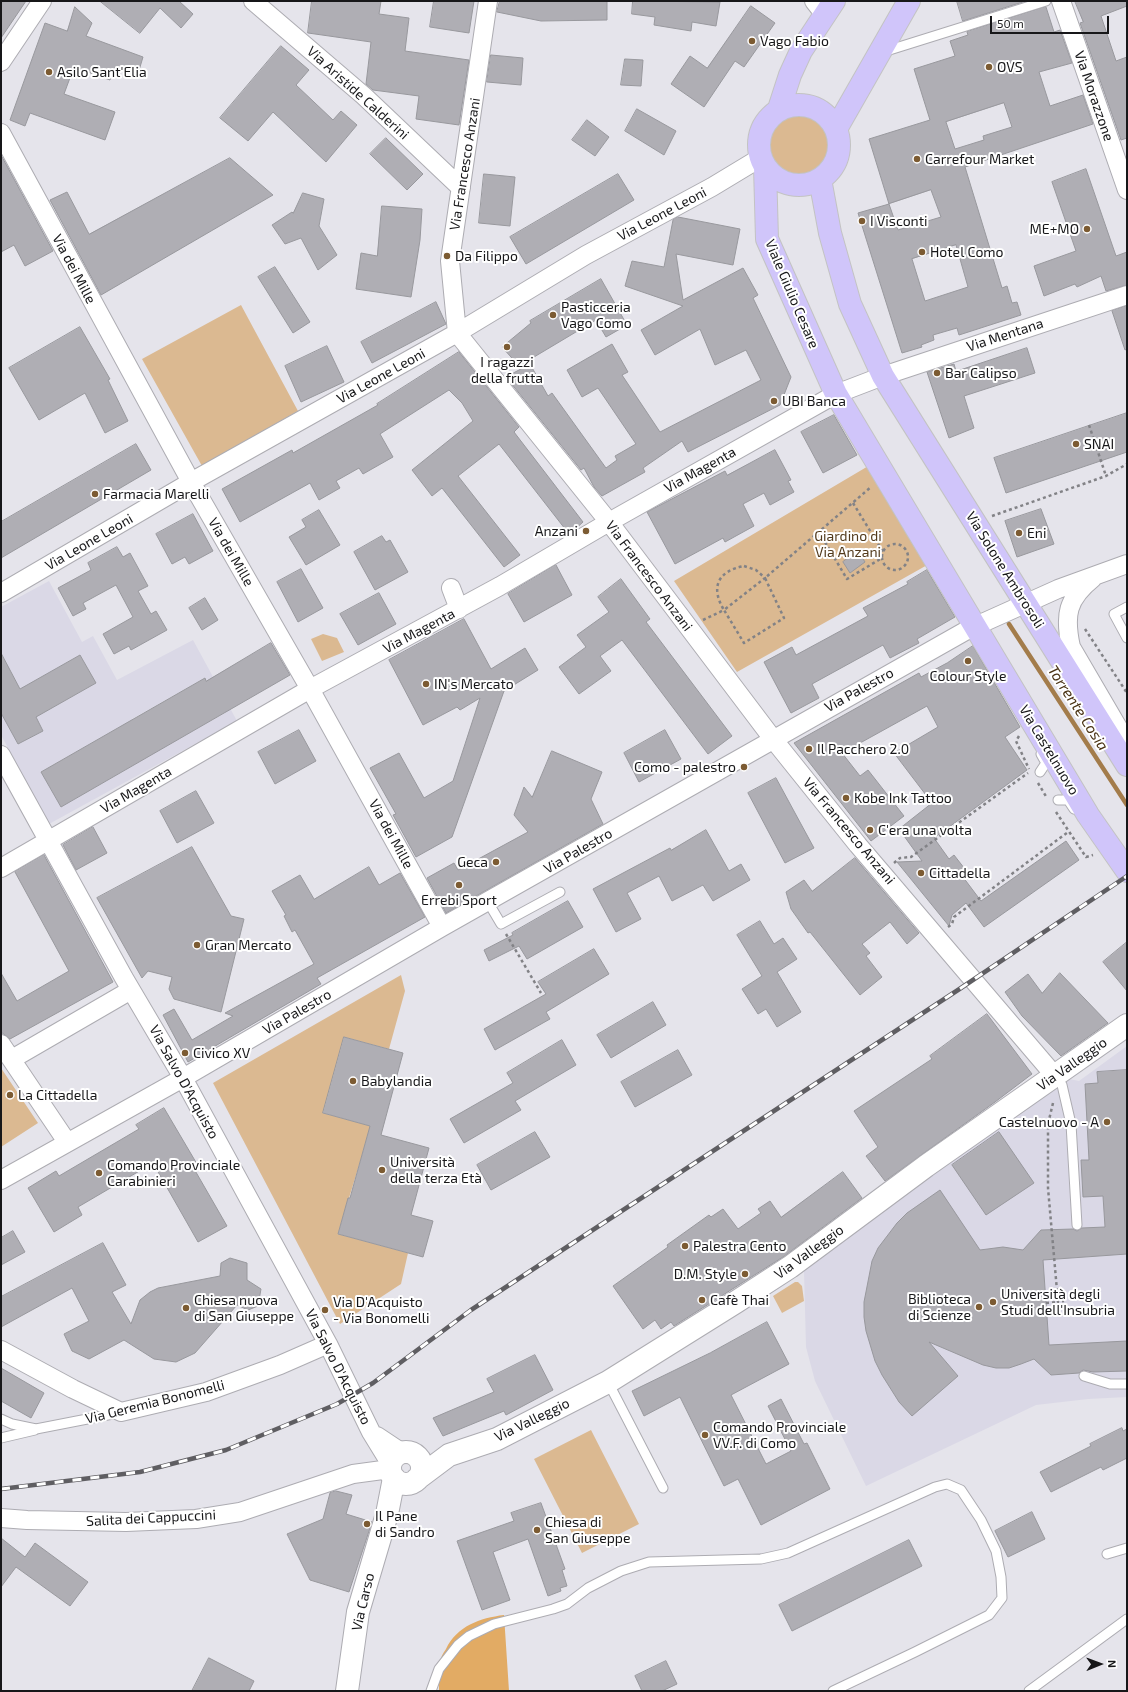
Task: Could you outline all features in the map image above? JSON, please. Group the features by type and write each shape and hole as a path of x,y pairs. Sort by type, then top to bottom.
{"main road":[{"path":"836,129 909,1"},
{"path":"779,109 794,65 824,6"},
{"path":"792,104 805,104 818,109 829,117 836,129 839,140 839,151 829,172 820,179 809,184 796,185 784,183 773,176 763,163 758,144 761,130 768,118 779,109 792,104"},
{"name":"Viale Giulio Cesare","path":"763,163 767,239 836,394"},
{"path":"820,179 830,234 850,304 883,376"},
{"name":"Via Solone Ambrosoli","path":"883,376 975,522 1019,606 1127,765"},
{"path":"836,394 884,475 980,623"},
{"name":"Via Castelnuovo","path":"980,623 1041,738 1088,815 1127,871"}],"street":[{"path":"1,62 42,1"},
{"name":"Via Aristide Calderini","path":"253,1 364,96 461,188"},
{"name":"Via Francesco Anzani","path":"488,1 450,261 457,333 609,522 773,739 858,845 882,871 1058,1081"},
{"name":"Via Morazzone","path":"1061,1 1127,190"},
{"name":"Via dei Mille","path":"1,133 86,292 191,482 310,689 442,927"},
{"name":"Via Leone Leoni","path":"1,594 191,482 457,333 586,255 712,187 763,163"},
{"name":"Via Mentana","path":"883,376 1127,295"},
{"path":"836,394 883,376"},
{"name":"Via Magenta","path":"1,868 310,689 459,609 609,522 836,394"},
{"name":"Via Palestro","path":"1,1180 183,1078 442,927 980,623 1019,606 1127,564"},
{"path":"1099,574 1083,587 1075,596 1068,614 1067,624 1071,647 1127,743"},
{"path":"451,588 459,609"},
{"name":"Via Salvo D'Acquisto","path":"1,755 131,990 183,1078 328,1344 371,1432 401,1469"},
{"path":"12,1059 131,990"},
{"name":"Via Valleggio","path":"401,1469 497,1439 608,1382 790,1267 926,1166 1058,1081 1127,1025"},
{"path":"1,1044 67,1142"},
{"name":"Via Geremia Bonomelli","path":"121,1412 206,1392 280,1365 328,1344"},
{"path":"1,1350 73,1389 121,1412"},
{"name":"Via Carso","path":"347,1691 358,1612 401,1469"},
{"name":"Salita dei Cappuccini","path":"1,1518 126,1522 196,1519 240,1512 353,1474 401,1469"}],"lane":[{"path":"880,53 1046,1"},
{"path":"1127,608 1114,614 1127,638"},
{"path":"1035,772 1048,766 1039,751 1041,738"},
{"path":"1060,788 1077,814 1088,815"},
{"path":"1058,800 1068,800"},
{"path":"488,902 501,924 560,892"},
{"path":"1058,1081 1071,1124 1077,1225"},
{"path":"1084,1376 1110,1384 1127,1384"},
{"path":"608,1382 663,1488"},
{"name":"Via Geremia Bonomelli","path":"1,1419 12,1424 36,1429 121,1412"},
{"path":"1,1438 36,1429"},
{"path":"431,1691 439,1669 458,1645 469,1636 494,1624 567,1604 588,1588 622,1571 648,1562 761,1559 788,1553 935,1487 947,1484 961,1490 981,1520 996,1551 1002,1577 1002,1598 989,1615 833,1691"},
{"path":"1107,1554 1127,1548"},
{"path":"1029,1691 1127,1619"}],"path":[{"path":"1089,425 1106,476"},
{"path":"975,522 1106,476 1127,464"},
{"path":"688,627 724,610 765,578 884,475"},
{"path":"853,503 882,552 882,558 886,566 895,570 904,566 908,558 906,549 898,544 889,545 882,552"},
{"path":"819,532 847,579 882,558"},
{"path":"744,566 756,570 765,578 784,618 744,643 717,600 717,587 722,576 727,572 744,566"},
{"path":"1068,614 1081,622 1127,692"},
{"path":"882,871 900,858 911,857 1035,772"},
{"path":"937,936 952,924 954,917 1068,832"},
{"path":"501,924 541,993"},
{"path":"1058,1081 1048,1124 1048,1188 1058,1302"},
{"path":"1046,1303 1064,1301"}],"shaded area":[{"path":"49,581 82,642 93,636 117,680 193,640 237,721 49,824 1,735 1,713 18,744 43,731 1,653 1,607","holes":["80,655 96,683 52,708 36,680","205,678 225,713 151,754 132,719","121,726 141,761 61,807 41,772"]},
{"path":"1127,1046 1127,1397 1088,1399 1036,1405 866,1486 815,1381 806,1347 804,1271 932,1173 1069,1079 1079,1081"},
{"path":"504,1615 509,1691 439,1691 439,1672 442,1657 456,1634 470,1624 486,1618"}],"green space":[{"path":"800,115 817,120 822,124 826,129 831,146 826,163 822,168 817,172 800,177 783,172 778,168 774,163 769,146 774,129 778,124 783,120"},
{"path":"241,305 298,411 202,466 142,359"},
{"name":"Giardino di Via Anzani","path":"870,465 929,564 737,672 674,581"},
{"path":"323,634 337,638 344,652 322,661 311,639"},
{"path":"401,975 405,991 389,1049 344,1037 323,1113 371,1126 338,1234 408,1253 401,1284 340,1324 213,1083"},
{"name":"La Cittadella","path":"1,1068 38,1123 1,1147"},
{"path":"795,1282 798,1282 802,1286 804,1301 782,1313 773,1296"},
{"path":"591,1430 639,1524 582,1553 534,1459"}],"building":[{"path":"1,1 26,1 1,38"},
{"path":"100,1 179,1 193,14 181,28 160,8 140,33"},
{"path":"312,1 381,1 379,14 409,18 405,51 469,60 459,125 416,119 419,96 373,90 366,84 371,42 308,33"},
{"path":"434,1 474,1 469,33 430,27"},
{"path":"500,1 607,1 607,20 541,21 497,12"},
{"path":"633,1 720,2 716,26 692,22 691,31 654,25 655,17 632,14"},
{"path":"957,1 1026,1 963,21"},
{"path":"1075,1 1127,1 1127,6 1101,16 1116,61 1127,57 1127,138 1121,140 1080,23 1083,22"},
{"path":"751,6 775,23 744,67 735,61 704,107 671,84 690,56 707,68"},
{"name":"Asilo Sant'Elia","path":"75,7 92,23 86,36 143,57 137,77 114,68 110,80 74,67 64,94 115,112 105,140 30,113 25,126 10,120 45,23 67,31"},
{"path":"1046,7 1054,32 1060,30 1072,63 1039,72 1050,106 1083,95 1093,124 965,167 1002,288 1007,286 1012,303 1017,302 1021,315 959,335 957,328 933,335 934,340 921,345 922,347 902,353 858,213 889,204 869,139 930,120 914,69 955,56 950,41 968,35 967,32","holes":["1004,103 1012,127 983,136 984,140 955,149 946,122","931,190 941,217 898,230 889,204","956,245 968,287 925,301 912,259"]},
{"path":"281,46 309,70 296,85 333,120 341,111 357,125 326,162 273,112 248,141 220,118"},
{"path":"491,55 523,58 521,85 487,82"},
{"path":"625,59 643,60 641,86 621,85"},
{"path":"637,109 676,131 664,155 625,131"},
{"path":"587,120 609,137 595,156 572,140"},
{"path":"386,138 423,174 407,190 370,154"},
{"path":"1,155 53,251 25,266 14,245 1,252"},
{"path":"230,158 273,195 101,295 50,200 67,192 89,234"},
{"name":"ME+MO","path":"1086,169 1116,256 1127,252 1127,285 1106,291 1101,276 1077,287 1075,284 1044,296 1034,266 1076,251 1052,182"},
{"path":"484,174 515,177 510,226 479,223"},
{"path":"618,174 634,200 526,264 510,237"},
{"path":"303,193 324,199 319,226 337,255 318,270 301,238 285,244 272,225 292,212 293,213"},
{"path":"382,206 422,209 420,240 411,297 356,289 361,253 377,256"},
{"path":"678,217 740,229 733,265 676,254 683,300 743,268 758,295 753,298 791,377 780,405 688,452 682,441 643,468 645,472 602,496 594,487 584,468 581,470 506,377 530,364 548,396 552,393 606,468 617,460 615,456 636,444 598,388 582,397 567,370 612,344 628,372 622,375 660,432 761,380 746,350 715,365 700,329 655,355 641,330 683,306 625,286 632,261 664,267 673,220"},
{"path":"275,267 310,322 293,333 258,277"},
{"path":"601,279 627,325 606,337 596,320 519,366 502,347 531,323 530,321"},
{"path":"436,302 446,324 372,363 361,342"},
{"path":"1127,306 1127,349 1125,350 1112,311"},
{"path":"80,327 110,379 108,380 128,421 105,433 85,393 39,420 9,368"},
{"path":"327,346 344,382 301,402 285,366"},
{"path":"1027,348 1035,373 964,396 974,428 949,438 927,372 954,364 956,371"},
{"path":"459,352 519,427 514,432 583,522 572,532 569,534 499,444 458,476 520,555 504,567 442,488 432,496 412,470 473,421 462,403 449,390 380,434 393,457 363,474 359,468 336,481 340,488 319,500 310,483 240,522 222,489 292,450 293,453 378,405 377,404"},
{"path":"1127,413 1127,452 1006,493 994,458"},
{"path":"834,415 857,455 823,473 801,432"},
{"path":"136,444 151,470 1,558 1,522"},
{"path":"775,450 791,480 788,481 794,492 770,505 764,493 743,504 754,526 725,542 723,538 675,564 647,512 725,471 727,475"},
{"path":"1041,509 1054,544 1017,557 1005,521"},
{"path":"319,510 340,545 306,565 289,537 306,527 302,520"},
{"path":"193,514 213,551 189,564 185,557 172,564 156,534"},
{"path":"382,536 386,542 390,540 408,572 375,590 354,552"},
{"path":"117,547 123,557 130,553 148,586 138,591 151,614 156,611 167,630 131,650 129,646 114,654 103,634 133,617 116,585 83,603 86,609 73,616 58,588 91,570 88,563"},
{"path":"858,551 865,562 850,573 843,562"},
{"path":"556,565 572,595 524,622 508,594"},
{"path":"301,569 323,608 298,622 277,582"},
{"path":"927,570 955,617 917,639 919,643 890,658 883,645 812,684 819,698 791,713 764,662 792,647 796,655 868,616 863,608 908,584 907,582"},
{"path":"621,579 650,619 646,622 732,736 708,754 622,640 600,656 611,671 579,694 559,667 586,647 577,635 609,612 598,597"},
{"path":"379,593 396,624 358,645 340,614"},
{"path":"205,598 218,620 202,630 189,608"},
{"path":"464,619 491,669 525,648 538,670 504,691 452,837 416,857 393,815 396,814 370,768 399,753 424,798 453,781 480,698 460,710 457,707 423,725 389,660"},
{"path":"271,643 290,675 61,807 41,772 205,678 206,681"},
{"path":"973,646 1020,727 1005,737 1027,770 934,838 949,859 954,855 968,873 963,877 981,901 1066,841 1079,860 984,927 966,903 952,915 949,926 897,862 922,861 899,829 932,803 894,753 938,727 927,706 842,753 860,776 868,770 904,816 871,841 794,743 919,673 921,677 947,663"},
{"path":"1,653 20,689 80,655 96,683 36,717 43,731 18,744 1,713"},
{"path":"299,730 316,761 275,784 258,752"},
{"path":"665,730 681,759 639,782 624,753"},
{"path":"552,751 602,772 591,799 603,824 446,913 427,878 454,863 458,870 528,832 514,815 524,787 532,797"},
{"path":"776,778 814,848 785,863 748,793"},
{"path":"196,791 214,823 177,843 160,811"},
{"path":"93,827 107,853 76,870 63,845"},
{"path":"706,830 729,871 741,864 750,880 713,901 703,885 672,901 659,876 627,893 641,919 616,932 593,889 670,848 671,850"},
{"path":"192,847 231,916 244,919 221,1012 174,999 169,989 172,977 148,971 142,978 97,898"},
{"path":"44,855 113,982 10,1039 1,1032 1,973 17,1001 69,971 15,872"},
{"path":"855,858 919,933 907,944 890,922 862,944 870,953 866,956 882,977 860,995 810,932 808,933 791,909 786,892 804,880 812,891"},
{"path":"369,867 379,885 400,873 425,917 317,978 321,984 188,1062 163,1015 174,1009 192,1040 233,1016 225,1013 314,964 295,930 292,932 284,916 286,915 272,891 300,875 314,899"},
{"path":"568,901 583,927 527,959 519,946 489,961 484,950 513,935 512,933"},
{"path":"760,921 774,944 783,938 797,959 777,972 801,1012 777,1027 766,1009 758,1014 742,989 762,976 737,935"},
{"path":"1127,942 1127,991 1103,962"},
{"path":"594,949 609,974 546,1012 550,1019 495,1050 484,1029 546,994 538,982"},
{"path":"1060,973 1108,1023 1061,1056 1022,1016 1005,992 1028,974 1042,993"},
{"path":"653,1002 666,1025 611,1058 597,1035"},
{"path":"987,1014 1032,1074 885,1181 866,1156 878,1147 854,1111 932,1059 930,1056"},
{"path":"344,1037 403,1053 381,1135 429,1148 411,1215 433,1221 423,1257 338,1234 348,1198 350,1198 370,1126 323,1113"},
{"path":"562,1040 576,1065 515,1101 521,1110 464,1143 450,1119 513,1083 507,1073"},
{"path":"678,1050 692,1075 635,1107 621,1082"},
{"path":"1127,1070 1127,1254 1043,1260 1049,1345 1127,1341 1127,1371 1093,1372 1083,1370 1079,1373 1051,1375 1034,1359 1009,1368 996,1368 983,1365 929,1342 958,1376 912,1416 899,1402 882,1375 875,1361 866,1331 864,1302 872,1261 878,1248 897,1223 907,1213 940,1190 980,1250 1003,1247 1023,1250 1041,1230 1073,1229 1077,1231 1082,1228 1105,1227 1103,1196 1083,1197 1081,1160 1089,1160 1085,1084 1098,1083 1097,1072"},
{"name":"Comando Provinciale Carabinieri","path":"164,1108 197,1164 193,1167 227,1226 198,1242 153,1163 78,1207 82,1215 54,1232 28,1188 56,1171 59,1176 139,1129 136,1125"},
{"path":"535,1132 550,1157 491,1190 477,1165"},
{"path":"999,1132 1034,1183 986,1215 952,1165"},
{"path":"843,1172 862,1198 783,1257 674,1326 671,1322 661,1329 655,1320 643,1329 613,1286 668,1247 667,1245 709,1215 711,1217 723,1209 738,1229 761,1213 758,1209 770,1201 781,1217"},
{"path":"13,1231 25,1252 1,1265 1,1238"},
{"path":"103,1243 126,1285 112,1292 131,1324 140,1300 150,1292 158,1288 220,1276 221,1263 230,1258 247,1263 247,1280 261,1289 258,1306 248,1310 237,1305 195,1353 176,1362 154,1359 124,1340 89,1359 72,1351 64,1334 89,1321 72,1288 1,1327 1,1297"},
{"path":"767,1322 789,1364 731,1395 766,1464 791,1451 768,1406 781,1399 804,1444 807,1443 830,1489 761,1525 738,1479 724,1486 680,1397 644,1416 632,1391 710,1353"},
{"path":"535,1355 553,1390 506,1415 504,1411 443,1436 433,1418 494,1392 487,1379"},
{"path":"1,1368 44,1393 31,1418 1,1401"},
{"path":"1122,1428 1123,1431 1127,1429 1127,1458 1103,1470 1101,1467 1051,1492 1040,1472 1091,1446 1090,1444"},
{"path":"336,1491 352,1495 346,1514 372,1522 349,1592 310,1580 287,1534 323,1519 330,1493"},
{"path":"541,1503 565,1569 562,1570 567,1586 560,1588 561,1591 548,1596 528,1539 493,1552 510,1600 482,1610 457,1541 514,1521 511,1513"},
{"path":"1032,1512 1045,1539 1008,1557 995,1531"},
{"path":"1,1538 25,1557 35,1543 88,1582 70,1606 16,1567 1,1587"},
{"path":"909,1540 922,1566 792,1631 779,1605"},
{"path":"209,1658 254,1681 249,1691 192,1691"},
{"path":"666,1661 677,1684 662,1691 642,1691 635,1676"}],"waterway":[{"name":"Torrente Cosia","path":"1009,624 1127,805"}],"railway":[{"path":"1,1489 140,1472 226,1450 337,1404 373,1383 471,1310 961,988 1127,876"}],"place":[{"name":"Vago Fabio","path":"752,41"},
{"name":"OVS","path":"989,67"},
{"name":"Asilo Sant'Elia","path":"49,72"},
{"name":"Carrefour Market","path":"917,159"},
{"name":"I Visconti","path":"862,221"},
{"name":"ME+MO","path":"1087,229"},
{"name":"Hotel Como","path":"922,252"},
{"name":"Da Filippo","path":"447,256"},
{"name":"Pasticceria Vago Como","path":"553,315"},
{"name":"I ragazzi della frutta","path":"507,347"},
{"name":"Bar Calipso","path":"937,373"},
{"name":"UBI Banca","path":"774,401"},
{"name":"SNAI","path":"1076,444"},
{"name":"Farmacia Marelli","path":"95,494"},
{"name":"Anzani","path":"586,531"},
{"name":"Eni","path":"1019,533"},
{"name":"Colour Style","path":"968,661"},
{"name":"IN's Mercato","path":"426,684"},
{"name":"Il Pacchero 2.0","path":"809,749"},
{"name":"Como - palestro","path":"744,767"},
{"name":"Kobe Ink Tattoo","path":"846,798"},
{"name":"C'era una volta","path":"870,830"},
{"name":"Geca","path":"496,862"},
{"name":"Cittadella","path":"921,873"},
{"name":"Errebi Sport","path":"459,885"},
{"name":"Gran Mercato","path":"197,945"},
{"name":"Civico XV","path":"185,1053"},
{"name":"Babylandia","path":"353,1081"},
{"name":"La Cittadella","path":"10,1095"},
{"name":"Castelnuovo - A","path":"1107,1122"},
{"name":"Università della terza Età","path":"382,1170"},
{"name":"Comando Provinciale Carabinieri","path":"99,1173"},
{"name":"Palestra Cento","path":"685,1246"},
{"name":"D.M. Style","path":"745,1274"},
{"name":"Cafè Thai","path":"702,1300"},
{"name":"Università degli Studi dell'Insubria","path":"993,1302"},
{"name":"Biblioteca di Scienze","path":"979,1307"},
{"name":"Chiesa nuova di San Giuseppe","path":"186,1308"},
{"name":"Via D'Acquisto - Via Bonomelli","path":"325,1310"},
{"name":"Comando Provinciale VV.F. di Como","path":"705,1435"},
{"name":"Il Pane di Sandro","path":"367,1524"},
{"name":"Chiesa di San Giuseppe","path":"537,1530"}]}
